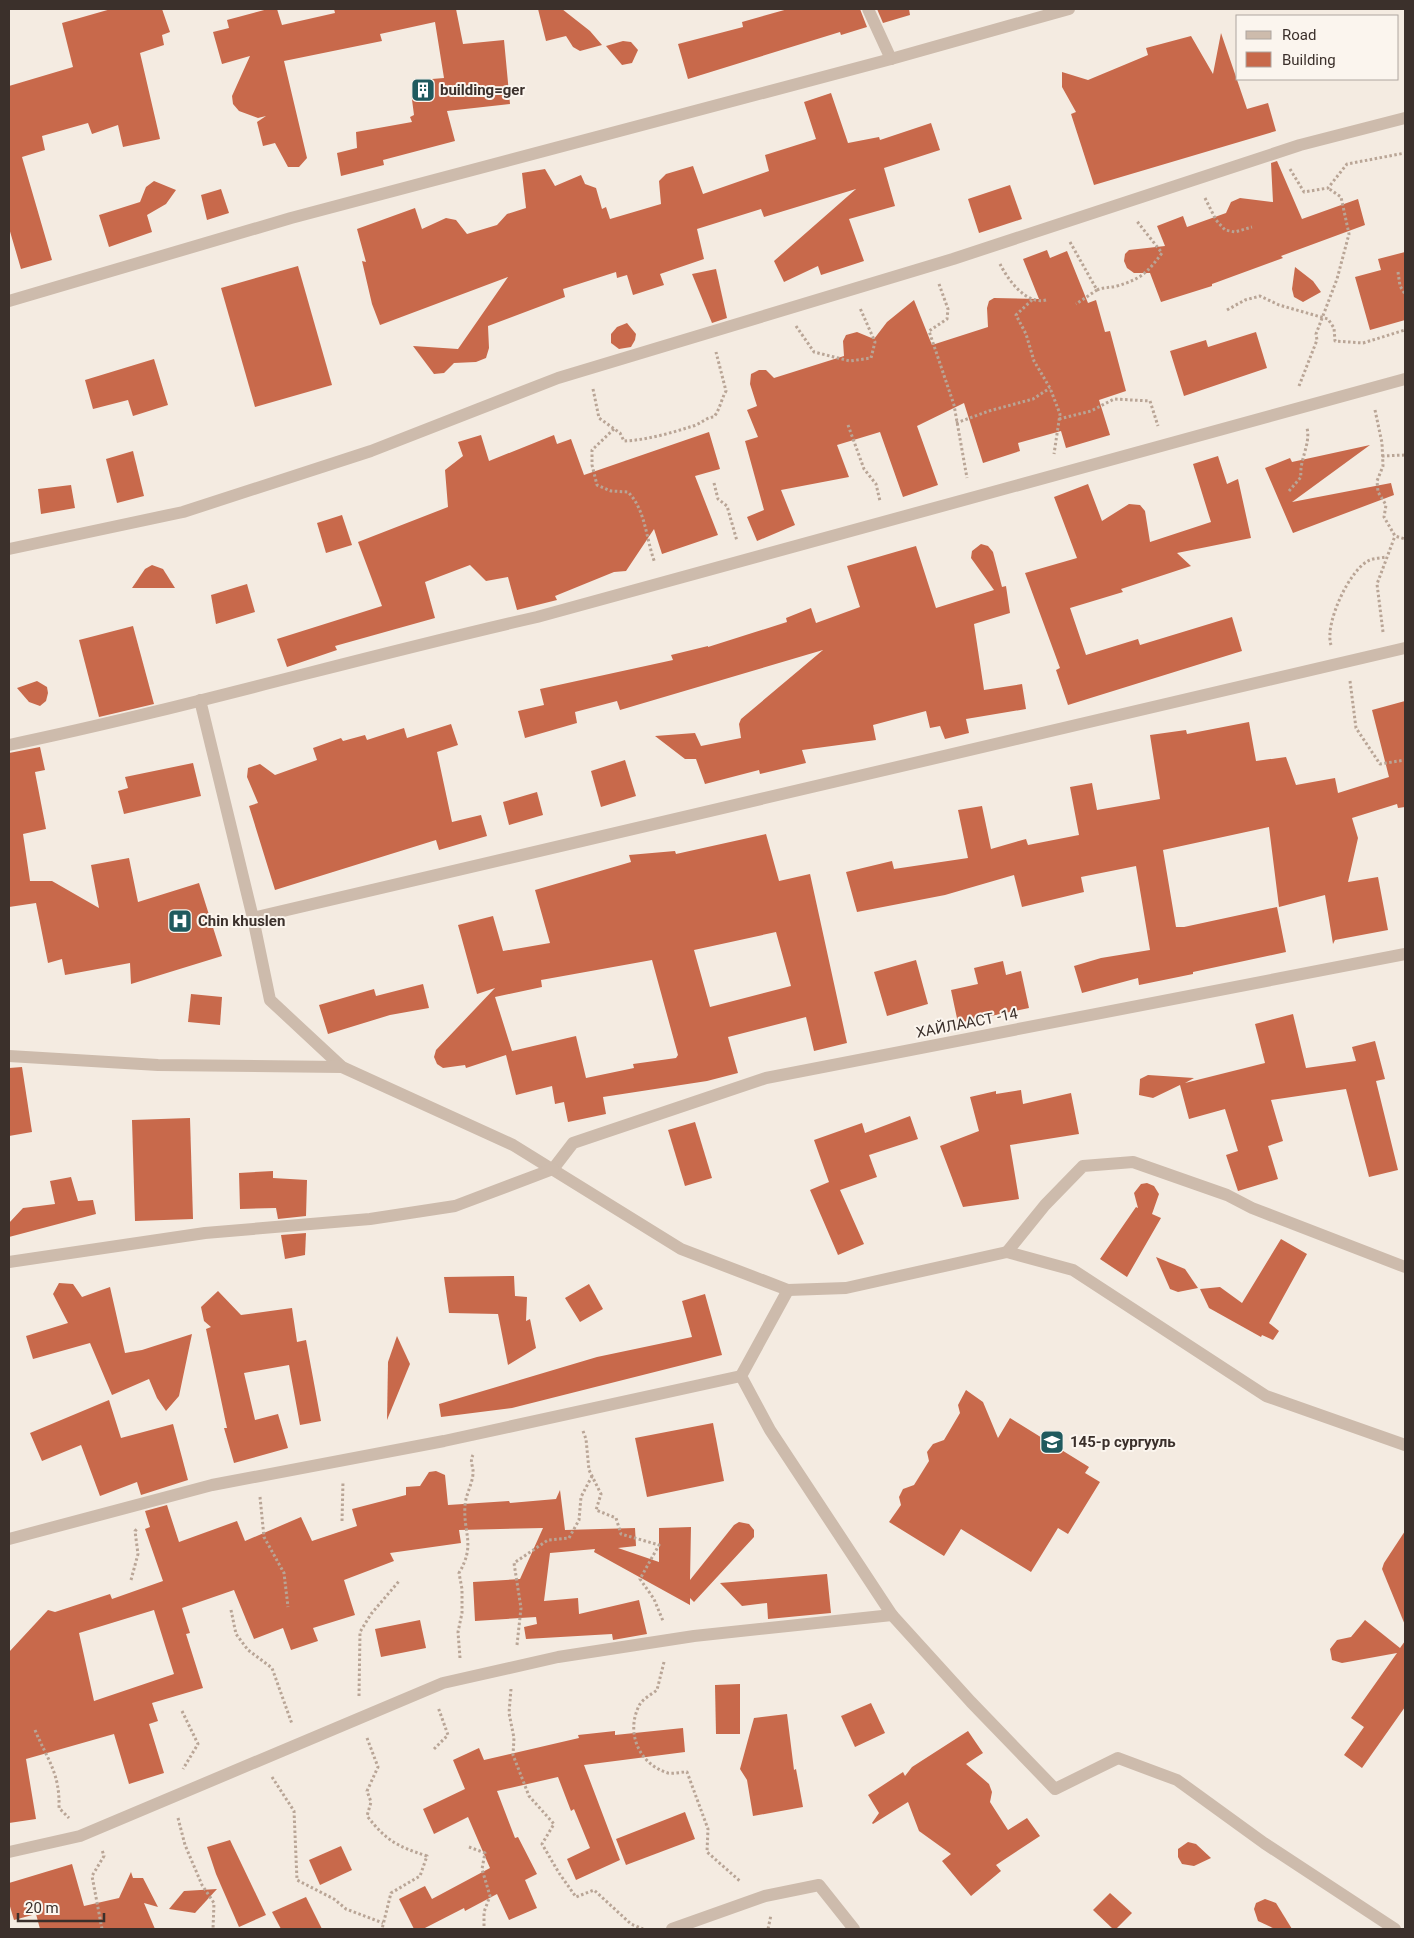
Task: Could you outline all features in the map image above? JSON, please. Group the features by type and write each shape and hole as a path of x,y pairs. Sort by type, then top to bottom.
{"street":[{"path":"868,9 891,58"},
{"path":"9,301 291,218 1069,9"},
{"path":"9,549 183,512 371,451 558,378 930,266 1279,152 1405,118"},
{"path":"9,745 200,700 406,646 537,617 1405,379"},
{"path":"253,918 1405,648"},
{"path":"200,700 253,918 270,1000 342,1067 514,1145 682,1249 788,1290 846,1288 1007,1252 1073,1270 1266,1396 1405,1444"},
{"name":"ХАЙЛААСТ -14","path":"553,1169 573,1143 766,1078 1405,954"},
{"path":"9,1056 158,1065 342,1067"},
{"path":"1007,1252 1045,1205 1083,1166 1134,1162 1227,1195 1252,1208 1405,1267"},
{"path":"9,1262 205,1233 370,1219 455,1206 553,1169"},
{"path":"9,1539 194,1489 576,1412 741,1376 788,1290"},
{"path":"741,1376 770,1430 892,1615 971,1702 1056,1789 1118,1758 1177,1780 1264,1843 1395,1929"},
{"path":"9,1852 80,1836 426,1690 460,1679 558,1657 665,1641 892,1615"},
{"path":"672,1929 765,1896 818,1885 854,1929"}],"path":[{"path":"1279,152 1304,192 1328,188 1347,164 1405,153"},
{"path":"1196,179 1216,220 1225,230 1242,231 1252,227"},
{"path":"1289,491 1301,476 1300,468 1309,435 1304,407 1297,392 1317,340 1316,334 1321,317 1337,279 1348,234 1341,197 1328,188"},
{"path":"1076,304 1097,290 1114,287 1144,276 1162,253 1137,222"},
{"path":"1060,224 1097,290"},
{"path":"986,248 998,260 1004,273 1032,300"},
{"path":"930,266 938,281 948,309 947,319 929,331 939,363 949,384 969,489 968,498"},
{"path":"1398,272 1400,286 1405,294"},
{"path":"793,308 796,326 814,352 850,360 871,358 875,342 850,290"},
{"path":"1227,310 1245,300 1260,296 1279,305 1328,319 1334,328 1335,341 1363,343 1405,330"},
{"path":"1046,300 1032,300 1016,315 1026,334 1034,361 1050,388 1060,414 1056,439"},
{"path":"587,370 599,418 614,429 624,441 635,441 696,425 709,417 714,417 720,410 720,402 726,391 714,331"},
{"path":"956,423 1033,398 1050,388"},
{"path":"1370,388 1383,466 1377,481 1378,492 1386,505 1384,517 1395,536 1405,539"},
{"path":"1059,419 1090,411 1114,399 1150,401 1166,444"},
{"path":"848,425 864,470 876,484 886,521"},
{"path":"614,429 592,450 592,465 597,485 611,491 628,492 634,498 641,511 648,539"},
{"path":"1382,456 1405,455"},
{"path":"714,483 718,499 727,506 732,530 741,550 741,561"},
{"path":"1389,652 1383,631 1377,584 1395,536"},
{"path":"1386,557 1369,560 1354,574 1333,614 1330,642 1352,686 1356,728 1380,764 1405,760"},
{"path":"576,1412 586,1439 589,1470 600,1494 596,1510 616,1518 622,1534 659,1545 640,1579 662,1617 665,1641 664,1666 658,1690 641,1702 634,1718 633,1731 637,1747 644,1759 668,1773 687,1772 708,1829 707,1852 738,1880 765,1896"},
{"path":"342,1460 342,1521"},
{"path":"460,1679 458,1632 462,1613 462,1589 459,1573 467,1560 469,1548 464,1518 465,1502 474,1474"},
{"path":"259,1476 264,1538 284,1573 288,1607"},
{"path":"592,1476 581,1497 579,1520 569,1538 548,1540 514,1563 521,1608 516,1639 518,1653 509,1668 509,1713 514,1738 513,1755 529,1796 554,1824 542,1844 559,1874 576,1897 594,1890 631,1924 643,1929"},
{"path":"131,1580 138,1554 135,1530 140,1526"},
{"path":"382,1929 391,1893 420,1876 427,1856 396,1846 379,1831 367,1816 371,1802 367,1791 378,1767 360,1718 358,1682 360,1632 371,1614 400,1580"},
{"path":"231,1610 236,1634 248,1650 272,1668 299,1743"},
{"path":"426,1690 440,1710 448,1735 434,1749"},
{"path":"182,1710 198,1744 166,1799 181,1823 185,1845 202,1885 214,1903 213,1929"},
{"path":"35,1730 54,1767 60,1790 60,1808 74,1823 96,1829 104,1856 92,1876 102,1929"},
{"path":"260,1760 294,1812 297,1880 334,1899 346,1909 383,1923"},
{"path":"469,1847 484,1853 482,1869 490,1896 484,1912 484,1929"}],"building":[{"path":"111,9 162,9 170,32 162,35 164,45 140,53 160,139 123,147 118,125 92,134 88,123 42,136 45,150 22,157 52,260 21,269 9,228 9,86 73,67 62,23"},
{"path":"268,9 277,9 282,25 335,13 334,9 456,9 463,44 504,40 510,104 447,111 455,141 383,160 384,165 341,176 337,153 357,148 356,132 412,122 410,117 414,115 411,92 412,83 420,80 444,78 435,22 380,34 382,41 284,61 307,158 299,167 288,167 275,143 263,146 257,122 266,116 258,118 239,111 233,104 232,96 250,56 222,64 213,32 229,28 227,20"},
{"path":"538,9 562,9 590,31 602,45 580,51 573,47 566,36 546,41"},
{"path":"788,9 860,9 867,27 841,35 840,32 688,79 678,44 743,27 742,22"},
{"path":"877,9 909,9 910,15 883,23"},
{"path":"1221,33 1247,109 1268,103 1276,131 1094,185 1071,114 1076,112 1062,87 1062,72 1088,80 1148,55 1146,48 1191,36 1213,74"},
{"path":"623,41 631,42 638,50 632,63 622,65 606,46"},
{"path":"831,93 848,143 879,137 880,140 931,123 940,150 884,168 895,206 849,219 864,261 821,275 818,266 784,282 774,261 856,189 764,217 761,209 697,229 704,259 660,274 664,285 633,295 627,275 617,278 616,272 563,289 565,297 488,326 489,348 486,358 476,362 454,363 444,373 434,374 413,346 458,349 508,277 380,325 372,304 362,261 366,262 357,229 415,208 422,229 446,218 456,220 467,234 497,225 507,214 526,208 522,173 545,169 555,186 581,175 585,184 596,188 602,209 606,207 610,219 661,204 659,181 666,174 693,166 703,194 769,171 765,155 816,139 804,102"},
{"path":"1277,161 1302,219 1358,199 1365,225 1281,256 1283,258 1212,284 1212,286 1161,302 1150,273 1134,273 1127,268 1124,261 1125,254 1129,250 1165,246 1157,226 1183,216 1187,227 1226,213 1231,202 1240,198 1273,202 1271,163"},
{"path":"154,181 176,190 166,204 147,215 152,232 109,247 99,215 140,202 146,187"},
{"path":"1010,185 1022,219 979,233 968,199"},
{"path":"221,189 229,213 207,220 201,195"},
{"path":"1047,250 1050,258 1067,251 1088,303 1096,300 1105,332 1110,331 1126,391 1099,400 1110,435 1066,448 1061,431 1018,443 1020,451 983,463 964,403 917,426 938,485 903,497 880,432 837,445 849,477 781,490 795,525 757,541 747,517 764,510 745,441 758,437 747,410 757,406 750,384 751,374 759,370 766,370 774,378 844,356 843,341 846,335 857,332 874,339 887,322 914,300 932,345 988,327 987,308 989,301 994,298 1039,299 1023,259"},
{"path":"1405,252 1405,320 1370,330 1355,277 1381,270 1378,259"},
{"path":"298,266 332,385 255,407 221,288"},
{"path":"1295,267 1313,281 1321,292 1303,302 1294,297 1292,289"},
{"path":"716,269 727,318 712,323 692,274"},
{"path":"627,323 636,334 635,340 631,347 619,349 611,343 611,334 617,327"},
{"path":"1256,332 1267,368 1184,396 1170,351 1206,340 1208,347"},
{"path":"154,359 168,405 133,416 128,400 93,409 85,380"},
{"path":"709,432 720,469 695,476 718,535 662,554 654,529 626,571 614,572 555,596 557,600 517,610 508,577 486,581 470,565 425,582 435,618 335,646 337,650 287,667 277,639 382,606 358,542 448,507 445,470 463,456 458,442 481,435 489,461 554,435 557,444 571,439 584,475"},
{"path":"1370,445 1292,502 1391,483 1394,495 1293,533 1265,468 1290,458 1292,462"},
{"path":"133,451 144,496 117,503 106,459"},
{"path":"1218,456 1227,484 1238,479 1251,538 1177,553 1191,566 1121,589 1123,592 1070,608 1086,655 1138,639 1140,645 1232,617 1242,651 1068,705 1056,670 1060,668 1025,573 1077,558 1054,497 1088,484 1102,521 1129,504 1140,505 1145,511 1150,542 1211,522 1193,464"},
{"path":"71,485 75,508 41,514 38,489"},
{"path":"342,515 352,545 326,553 317,523"},
{"path":"981,544 988,546 993,552 1002,587 1006,586 1010,613 974,624 984,690 1022,684 1026,709 966,719 969,733 945,739 940,726 930,728 926,711 873,725 876,740 802,750 806,763 760,774 759,770 705,784 696,759 685,759 655,736 695,733 701,746 741,738 739,724 741,719 823,650 620,710 617,701 575,712 577,723 525,738 518,711 544,705 540,689 673,660 671,655 708,647 787,622 786,618 811,608 816,623 860,607 847,566 916,546 936,608 994,590 971,558 972,551"},
{"path":"152,565 163,569 175,588 132,588 145,569"},
{"path":"247,584 255,612 216,624 211,595"},
{"path":"133,626 154,704 99,717 79,640"},
{"path":"37,681 47,687 48,693 46,701 40,706 29,702 17,688"},
{"path":"1405,701 1405,807 1398,808 1397,804 1352,818 1358,838 1348,882 1378,877 1388,930 1335,940 1333,944 1325,895 1279,907 1269,827 1163,850 1176,927 1184,927 1277,907 1286,952 1193,972 1193,974 1139,985 1138,978 1082,993 1074,966 1101,958 1150,950 1136,866 1081,877 1084,892 1022,907 1014,875 945,895 857,912 846,872 892,861 894,869 968,858 958,810 982,806 991,849 1026,839 1028,845 1079,835 1070,787 1092,783 1097,810 1160,799 1150,735 1186,730 1187,734 1249,722 1256,761 1286,757 1296,785 1335,778 1338,793 1389,777 1372,710"},
{"path":"451,724 458,745 437,752 452,822 481,815 487,836 439,850 436,840 275,890 249,806 258,803 247,777 248,768 260,764 275,775 317,760 313,748 341,738 343,741 365,735 367,740 404,728 407,738"},
{"path":"40,747 45,770 35,772 46,829 23,834 30,881 52,881 99,908 91,865 129,858 138,902 199,883 222,956 131,984 130,963 65,975 62,959 48,963 36,903 9,907 9,753"},
{"path":"625,760 636,796 601,807 591,771"},
{"path":"193,763 201,796 124,814 118,791 128,788 125,777"},
{"path":"537,792 543,815 509,825 503,802"},
{"path":"766,834 779,881 810,874 847,1043 814,1051 806,1017 728,1037 738,1073 707,1081 603,1097 606,1114 568,1122 564,1102 555,1104 552,1086 516,1095 506,1055 466,1068 465,1065 443,1068 437,1064 434,1057 436,1050 495,988 477,994 458,925 493,916 503,951 550,943 535,890 631,862 629,855 675,851 676,854","holes":["776,932 791,986 710,1007 694,950","652,960 678,1055 676,1058 633,1064 634,1068 586,1078 576,1036 512,1051 495,997 542,987 541,980"]},
{"path":"916,960 928,1004 887,1016 874,972"},
{"path":"1003,961 1006,975 1021,971 1029,1008 958,1023 951,990 978,984 974,968"},
{"path":"423,984 429,1008 390,1015 328,1034 319,1005 374,989 376,996"},
{"path":"191,994 222,997 220,1025 188,1022"},
{"path":"1293,1014 1306,1068 1356,1061 1352,1047 1375,1041 1385,1079 1376,1081 1398,1170 1369,1177 1346,1089 1271,1100 1283,1141 1268,1146 1278,1179 1238,1191 1226,1155 1238,1151 1225,1109 1189,1119 1180,1085 1153,1098 1139,1095 1140,1079 1148,1075 1194,1078 1185,1083 1265,1063 1255,1024"},
{"path":"22,1067 32,1132 9,1136 9,1068"},
{"path":"1021,1090 1023,1104 1071,1093 1079,1134 1010,1145 1019,1199 963,1207 940,1146 979,1131 970,1097 996,1091 996,1094"},
{"path":"910,1116 918,1139 869,1155 877,1177 840,1190 864,1244 838,1255 810,1190 829,1182 814,1140 862,1123 865,1133"},
{"path":"190,1118 193,1219 135,1221 132,1120"},
{"path":"695,1122 712,1178 685,1186 668,1130"},
{"path":"273,1171 273,1178 307,1180 306,1216 278,1219 276,1208 240,1209 239,1173"},
{"path":"71,1177 78,1201 93,1200 96,1214 9,1237 9,1223 23,1208 55,1204 50,1181"},
{"path":"1147,1183 1154,1186 1159,1194 1152,1214 1161,1218 1127,1277 1100,1259 1136,1207 1138,1208 1134,1193 1141,1184"},
{"path":"306,1233 305,1255 285,1259 281,1235"},
{"path":"1281,1239 1307,1254 1269,1323 1279,1331 1273,1340 1262,1335 1261,1337 1209,1308 1200,1289 1220,1287 1242,1303"},
{"path":"1156,1257 1185,1269 1198,1288 1178,1292 1170,1289"},
{"path":"514,1276 515,1296 527,1297 526,1321 530,1319 536,1348 508,1365 498,1314 449,1313 444,1277"},
{"path":"59,1283 73,1284 82,1297 110,1287 125,1353 142,1350 192,1334 179,1396 166,1411 157,1398 149,1379 112,1395 90,1343 33,1359 26,1336 68,1323 53,1294"},
{"path":"589,1284 603,1309 580,1322 565,1298"},
{"path":"218,1291 241,1315 292,1308 297,1342 306,1340 321,1421 300,1425 289,1365 244,1373 255,1420 278,1414 288,1448 234,1463 224,1428 227,1428 206,1329 211,1327 204,1321 201,1307"},
{"path":"705,1294 722,1355 512,1408 441,1417 439,1404 597,1357 692,1337 682,1301"},
{"path":"397,1336 410,1364 387,1420 388,1362"},
{"path":"966,1390 983,1402 998,1438 1010,1418 1089,1467 1085,1473 1100,1482 1068,1534 1058,1528 1031,1572 961,1529 944,1556 889,1522 901,1505 899,1497 903,1489 914,1485 929,1461 927,1452 933,1444 944,1440 960,1413 958,1405"},
{"path":"109,1400 121,1438 173,1424 188,1480 141,1495 137,1482 100,1496 81,1445 42,1461 30,1433"},
{"path":"713,1423 724,1481 647,1497 635,1438"},
{"path":"436,1471 445,1475 448,1505 556,1499 560,1490 565,1530 635,1528 636,1546 618,1548 659,1562 659,1528 691,1527 690,1580 734,1525 739,1522 749,1524 754,1530 754,1537 694,1602 690,1598 690,1605 594,1552 595,1549 550,1553 544,1601 578,1598 579,1614 639,1600 647,1634 613,1640 612,1634 526,1639 524,1627 537,1624 536,1617 475,1621 473,1582 520,1579 543,1528 459,1530 461,1543 390,1553 394,1561 344,1580 355,1615 313,1628 318,1641 291,1650 283,1628 254,1639 234,1590 182,1608 190,1633 186,1634 203,1688 152,1703 158,1721 149,1724 164,1773 129,1784 114,1734 26,1759 36,1819 9,1823 9,1652 48,1610 55,1612 110,1594 112,1599 163,1581 145,1529 150,1527 145,1511 167,1505 179,1542 237,1521 245,1541 301,1517 312,1541 357,1526 352,1509 406,1495 406,1487 420,1486 429,1472","holes":["154,1610 174,1674 94,1701 79,1633"]},
{"path":"1405,1531 1405,1625 1382,1569"},
{"path":"827,1574 831,1613 768,1619 767,1603 742,1606 720,1583"},
{"path":"420,1620 426,1648 381,1657 375,1629"},
{"path":"1365,1620 1400,1648 1405,1641 1405,1707 1362,1768 1344,1755 1364,1727 1351,1718 1397,1653 1342,1663 1332,1660 1330,1649 1337,1640 1351,1637"},
{"path":"740,1684 740,1734 716,1734 715,1685"},
{"path":"871,1703 885,1733 855,1747 841,1716"},
{"path":"787,1714 794,1770 796,1769 803,1807 753,1816 747,1780 740,1769 754,1718"},
{"path":"683,1728 685,1752 584,1765 620,1860 576,1880 567,1859 590,1848 574,1809 571,1811 558,1777 497,1791 515,1838 518,1837 537,1874 525,1880 537,1908 509,1920 497,1894 465,1911 464,1908 423,1929 414,1929 399,1899 425,1886 432,1899 490,1868 468,1817 434,1834 423,1809 465,1789 453,1760 479,1748 484,1760 579,1738 578,1735 615,1731 615,1735"},
{"path":"968,1731 983,1753 966,1764 989,1784 992,1792 990,1802 1008,1830 1027,1818 1040,1836 996,1865 1001,1871 971,1896 942,1861 951,1854 919,1831 908,1802 873,1824 879,1813 868,1795 903,1772 905,1776 912,1767"},
{"path":"685,1812 695,1839 626,1865 616,1839"},
{"path":"230,1840 266,1915 239,1927 216,1874 207,1847"},
{"path":"1188,1842 1196,1844 1211,1858 1194,1866 1182,1864 1178,1857 1178,1849"},
{"path":"341,1846 352,1870 320,1885 309,1860"},
{"path":"72,1864 84,1906 119,1898 131,1872 133,1878 143,1878 158,1907 144,1903 155,1929 40,1929 36,1914 14,1920 9,1903 9,1883"},
{"path":"217,1889 195,1913 169,1909 184,1891"},
{"path":"1110,1893 1132,1913 1116,1929 1113,1929 1093,1910"},
{"path":"306,1897 322,1929 281,1929 272,1912"},
{"path":"1265,1899 1276,1903 1292,1929 1275,1929 1258,1921 1254,1909 1256,1903"}],"place":[{"name":"building=ger","path":"423,90"},
{"name":"Chin khuslen","path":"180,921"},
{"name":"145-р сургууль","path":"1052,1442"}]}
